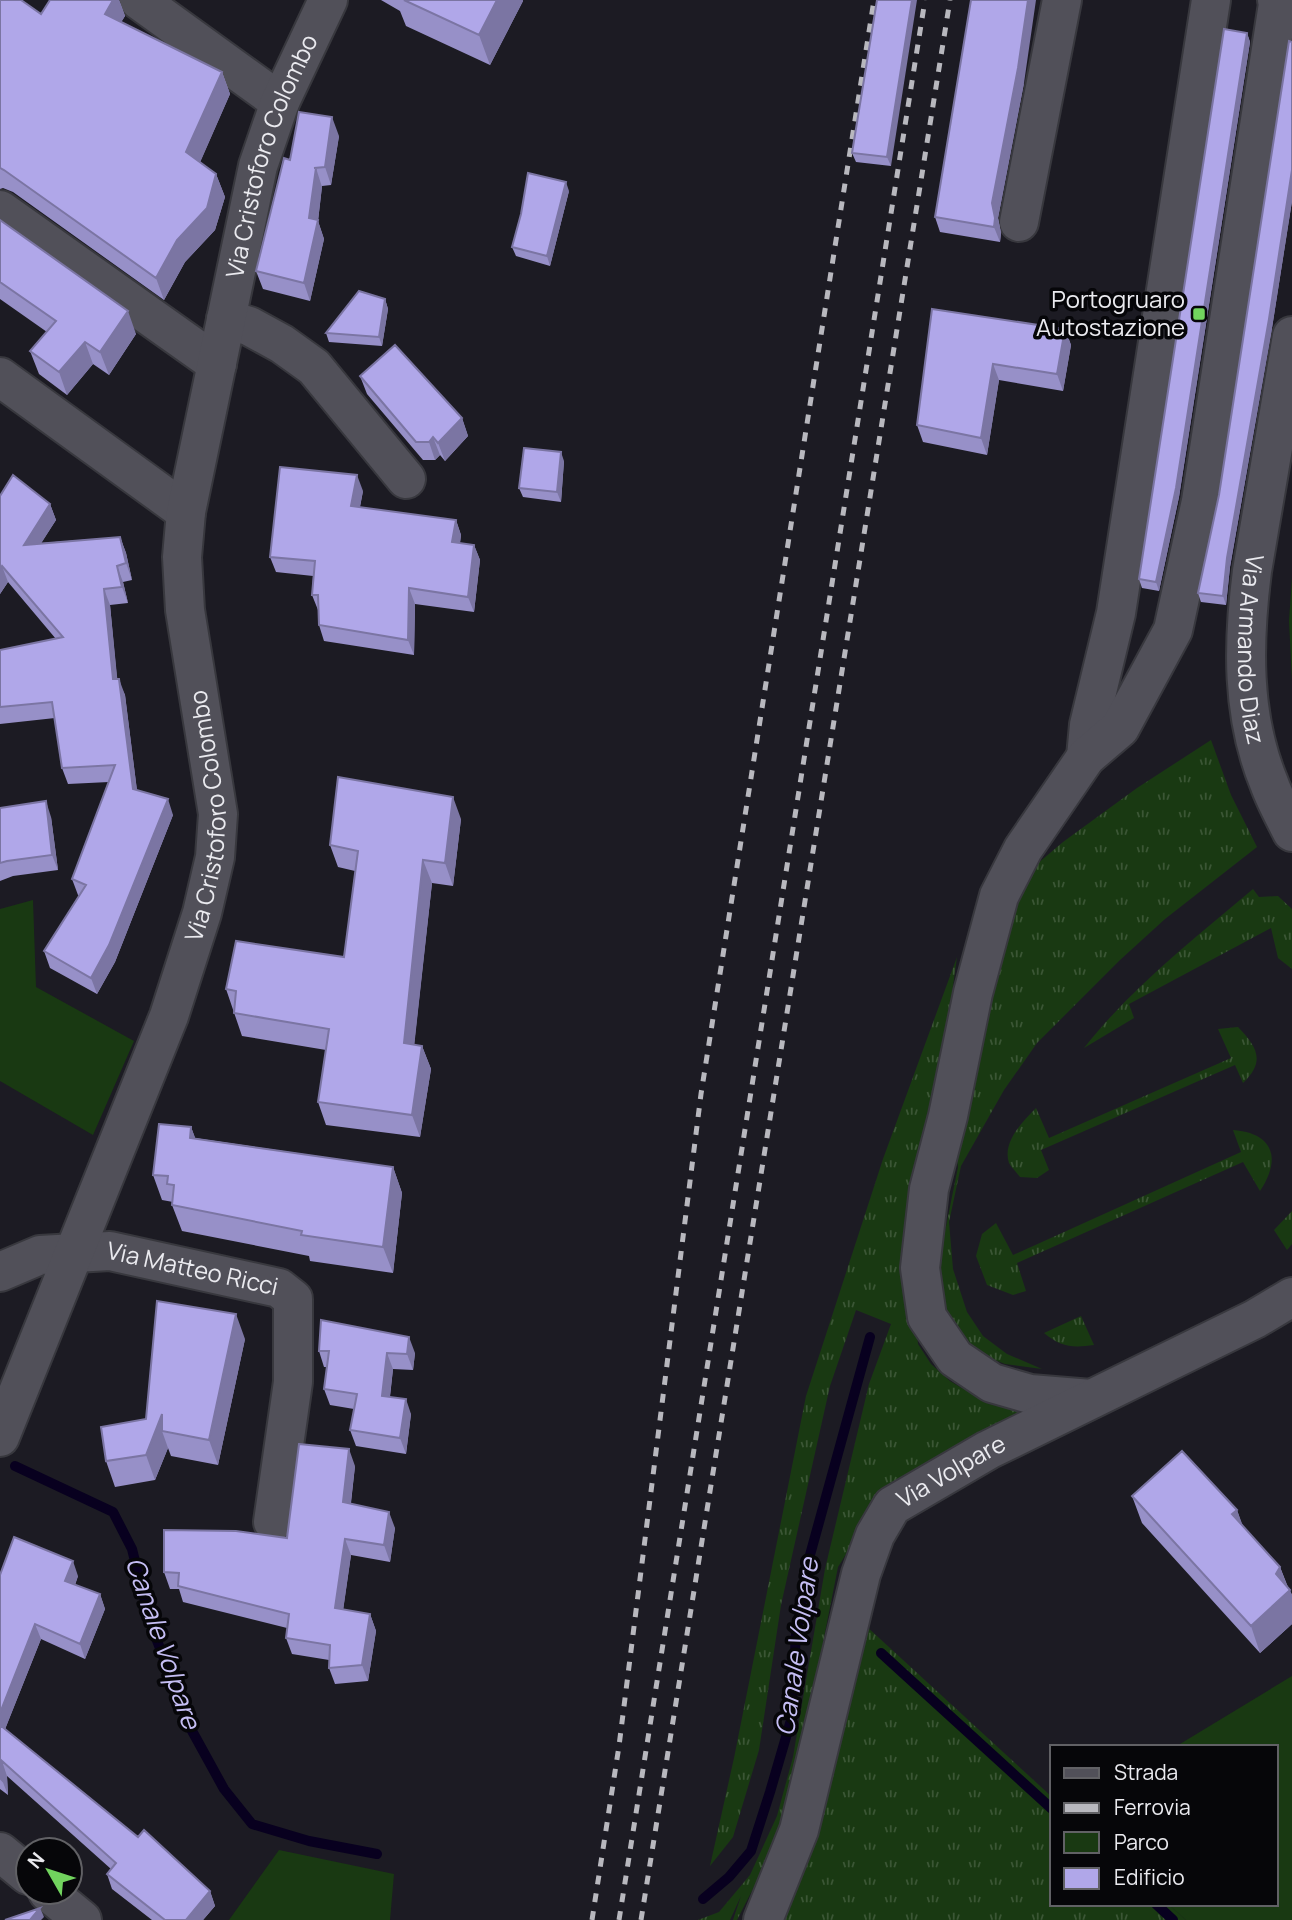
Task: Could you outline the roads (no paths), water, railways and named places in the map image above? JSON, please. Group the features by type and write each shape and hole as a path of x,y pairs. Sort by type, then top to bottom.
{"street":[{"path":"139,0 280,102"},
{"name":"Via Cristoforo Colombo","path":"0,1437 169,1016 202,913 215,857 218,814 185,610 182,557 186,512 258,166 280,102 328,0"},
{"path":"1019,222 1062,0"},
{"path":"1086,757 1089,724 1116,612 1211,0"},
{"path":"1091,1399 1030,1394 992,1383 956,1358 927,1317 920,1268 929,1189 948,1116 973,993 999,896 1023,849 1086,757 1119,729 1173,630 1201,501 1277,0"},
{"path":"0,210 218,364"},
{"path":"226,319 249,326 314,366 406,479"},
{"name":"Via Armando Diaz","path":"1292,336 1252,571 1247,608 1245,667 1252,726 1259,754 1292,832"},
{"path":"0,377 186,512"},
{"name":"Via Matteo Ricci","path":"72,1253 110,1251 279,1288 293,1299 293,1382 273,1522"},
{"path":"0,1272 40,1255 72,1253"},
{"name":"Via Volpare","path":"763,1920 799,1830 861,1574 874,1535 892,1506 988,1450 1255,1319 1291,1297"},
{"path":"0,1852 14,1864"},
{"path":"65,1906 82,1920"}],"waterway":[{"name":"Canale Volpare","path":"703,1899 729,1877 751,1851 770,1792 791,1720 796,1634 810,1555 870,1337"},
{"name":"Canale Volpare","path":"15,1466 113,1512 132,1549 151,1625 191,1729 224,1789 252,1824 309,1841 377,1854"},
{"path":"881,1653 1050,1807"},
{"path":"1158,1906 1173,1920"}],"railway":[{"path":"592,1920 619,1746 701,1094 874,0"},
{"path":"619,1920 925,0"},
{"path":"641,1920 950,0"}],"place":[{"name":"Portogruaro Autostazione","path":"1199,314"}]}
